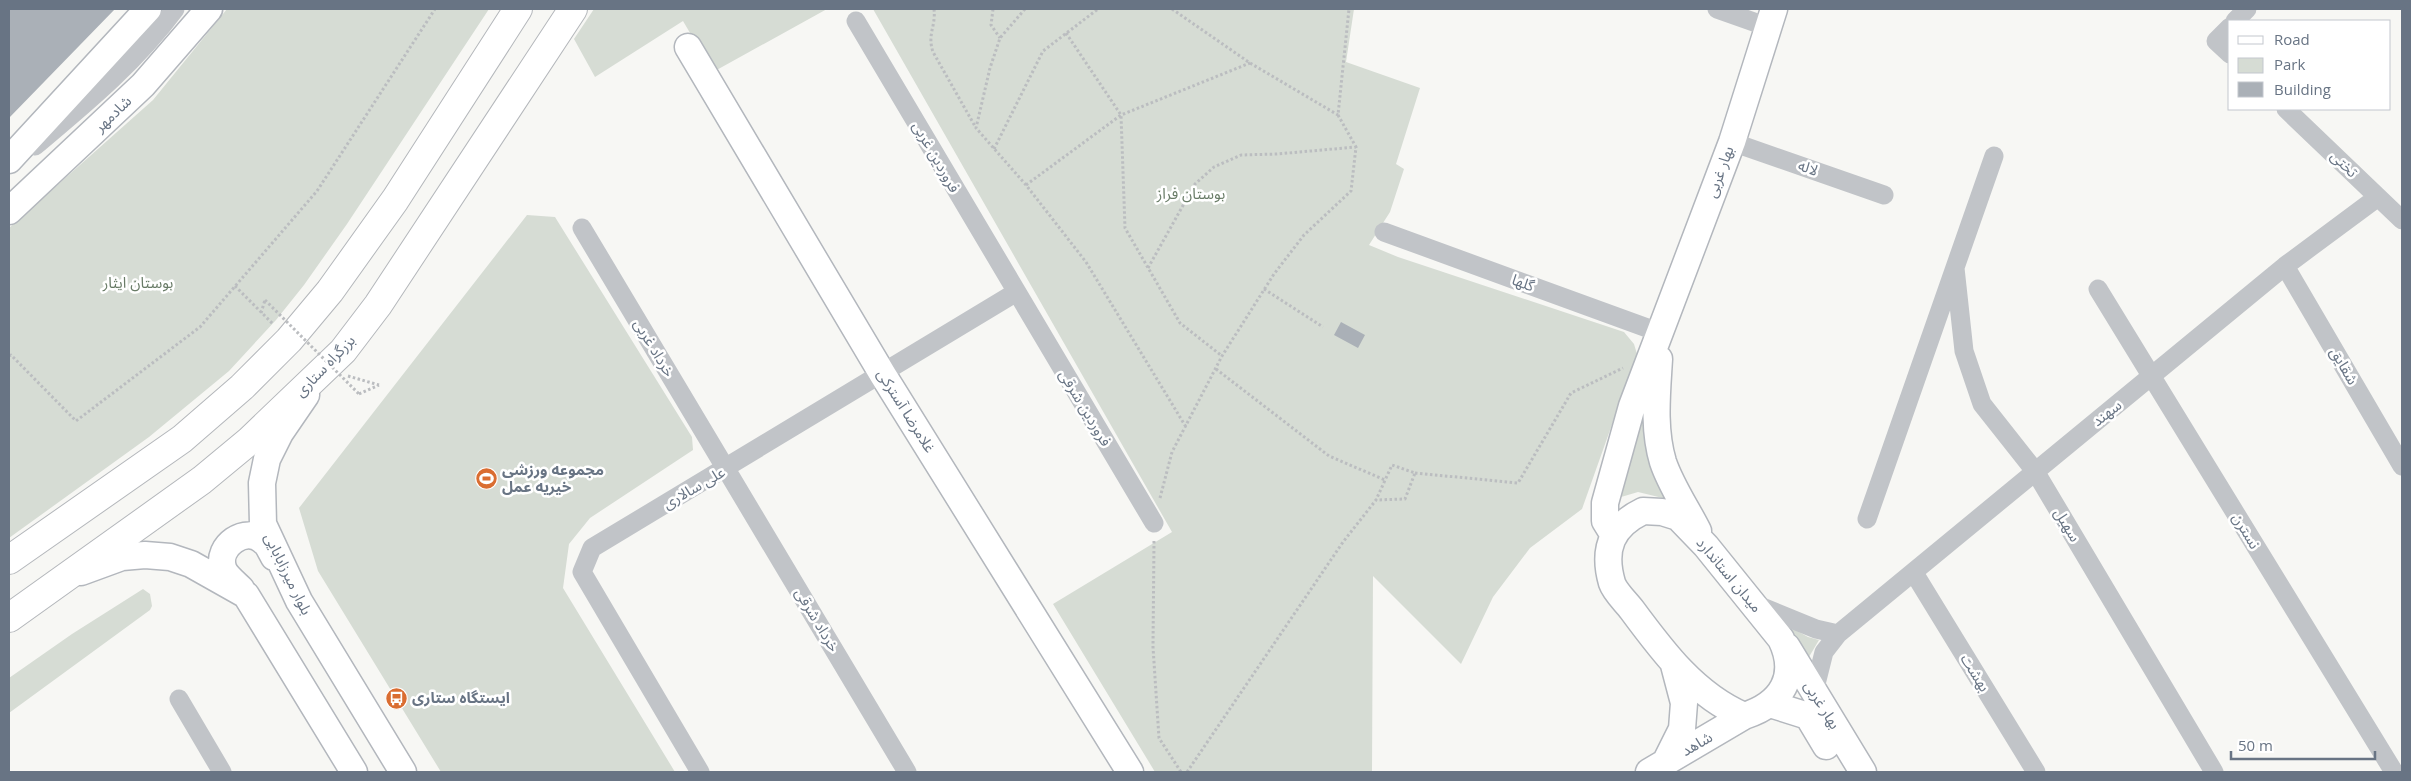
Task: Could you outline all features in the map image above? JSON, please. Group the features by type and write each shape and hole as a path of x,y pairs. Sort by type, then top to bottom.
{"highway":[{"path":"9,560 182,439 242,386 289,340 330,291 395,200 518,9"},
{"name":"بزرگراه ستاری","path":"9,618 69,577 202,480 249,442 343,351 378,305 573,9"}],"street":[{"path":"9,160 148,9"},
{"path":"9,168 89,102 136,55 175,9"},
{"name":"شادمهر","path":"9,212 143,85 209,9"},
{"path":"1716,9 1771,18"},
{"path":"2236,20 2247,9"},
{"name":"بهار غربی","path":"1613,534 1605,521 1606,503 1632,406 1645,376 1732,142 1771,18"},
{"name":"فروردین غربی","path":"856,22 1015,293"},
{"path":"2223,48 2228,33"},
{"name":"غلامرضا آسترکی","path":"688,47 883,375 1130,772"},
{"name":"تختی","path":"2287,110 2402,220"},
{"name":"لاله","path":"1732,142 1884,195"},
{"path":"1867,519 1994,156"},
{"name":"سهند","path":"1814,692 1824,652 1838,634 2285,266 2378,197"},
{"name":"خرداد غربی","path":"582,228 727,469"},
{"name":"گلها","path":"1384,232 1661,333"},
{"name":"شقایق","path":"2285,266 2402,466"},
{"name":"سهیل","path":"1955,268 1964,352 1982,404 2035,470 2214,772"},
{"name":"نسترن","path":"2098,289 2394,772"},
{"name":"علی سالاری","path":"700,772 582,572 592,548 883,375 1015,293"},
{"name":"فروردین شرقی","path":"1015,293 1154,523"},
{"path":"1661,333 1656,414 1658,441 1664,463 1706,546"},
{"name":"بلوار میرزابابایی","path":"326,368 280,433 267,459 262,483 263,524 299,601 403,772"},
{"name":"خرداد شرقی","path":"727,469 907,772"},
{"name":"میدان استاندارد","path":"1613,534 1627,519 1643,511 1662,512 1678,517 1706,546 1781,639 1788,654 1789,671 1784,687 1770,704 1761,711 1744,716"},
{"path":"1613,534 1610,566 1613,584 1674,665 1718,702 1744,716"},
{"path":"299,601 264,541 249,536 233,540 224,552 222,560 223,570 246,595 354,772"},
{"path":"69,577 122,557 145,555 170,557 192,564 246,595"},
{"name":"بهشت","path":"1914,573 2036,772"},
{"path":"1754,604 1816,629 1838,634"},
{"name":"بهار غربی","path":"1781,639 1864,772"},
{"path":"1662,769 1682,729 1684,703 1674,665"},
{"path":"179,700 222,772"},
{"name":"بهار غربی","path":"1770,704 1808,716 1842,772"},
{"name":"شاهد","path":"1662,769 1744,716"}],"path":[{"path":"9,355 76,421 200,327 317,192 435,9"},
{"path":"934,9 935,19 929,41 933,52 976,128 1026,184 1086,262 1186,428"},
{"path":"993,9 990,25 1000,38"},
{"path":"976,128 990,68 1000,38 1025,9"},
{"path":"994,149 1043,51 1098,9"},
{"path":"1172,9 1250,63 1338,115 1356,147 1351,191 1304,236 1264,289 1222,356 1172,452 1154,523 1153,647 1160,738 1181,772"},
{"path":"1338,115 1349,9"},
{"path":"1066,33 1121,115 1125,228 1147,269 1180,323 1222,356"},
{"path":"1026,184 1121,115 1250,63"},
{"path":"1147,269 1195,184 1214,167 1242,155 1356,147"},
{"path":"235,286 261,313 265,300 359,394 379,385"},
{"path":"1264,289 1323,327"},
{"path":"1187,772 1343,542 1376,500 1392,465 1415,474 1518,482 1571,393 1627,366 1645,376"},
{"path":"1216,369 1329,456 1385,480"},
{"path":"1376,500 1405,499 1415,474"}],"green space":[{"name":"بوستان ایثار","path":"227,9 489,9 347,224 304,285 276,320 229,371 149,437 9,538 9,228 153,100"},
{"path":"594,9 827,9 713,72 683,21 595,77 574,39"},
{"name":"بوستان فراز","path":"873,9 1354,9 1346,62 1420,88 1396,164 1404,169 1390,212 1369,245 1398,257 1624,332 1634,344 1637,354 1582,509 1530,548 1493,597 1461,664 1373,576 1372,772 1155,772 1053,604 1172,532"},
{"name":"مجموعه ورزشی خیریه عمل","path":"527,215 555,217 692,437 693,450 590,518 569,544 563,588 675,772 441,772 318,571 299,508"},
{"path":"1650,373 1671,500 1638,492 1611,500"},
{"path":"143,589 150,594 152,606 150,610 9,713 9,678 72,634"},
{"path":"1785,624 1808,637 1819,640 1806,662"}],"building":[{"path":"9,9 115,9 9,118"},
{"path":"1341,322 1365,335 1358,348 1334,335"}],"place":[{"name":"مجموعه ورزشی خیریه عمل","path":"486,479"},
{"name":"ایستگاه ستاری","path":"396,698"}]}
